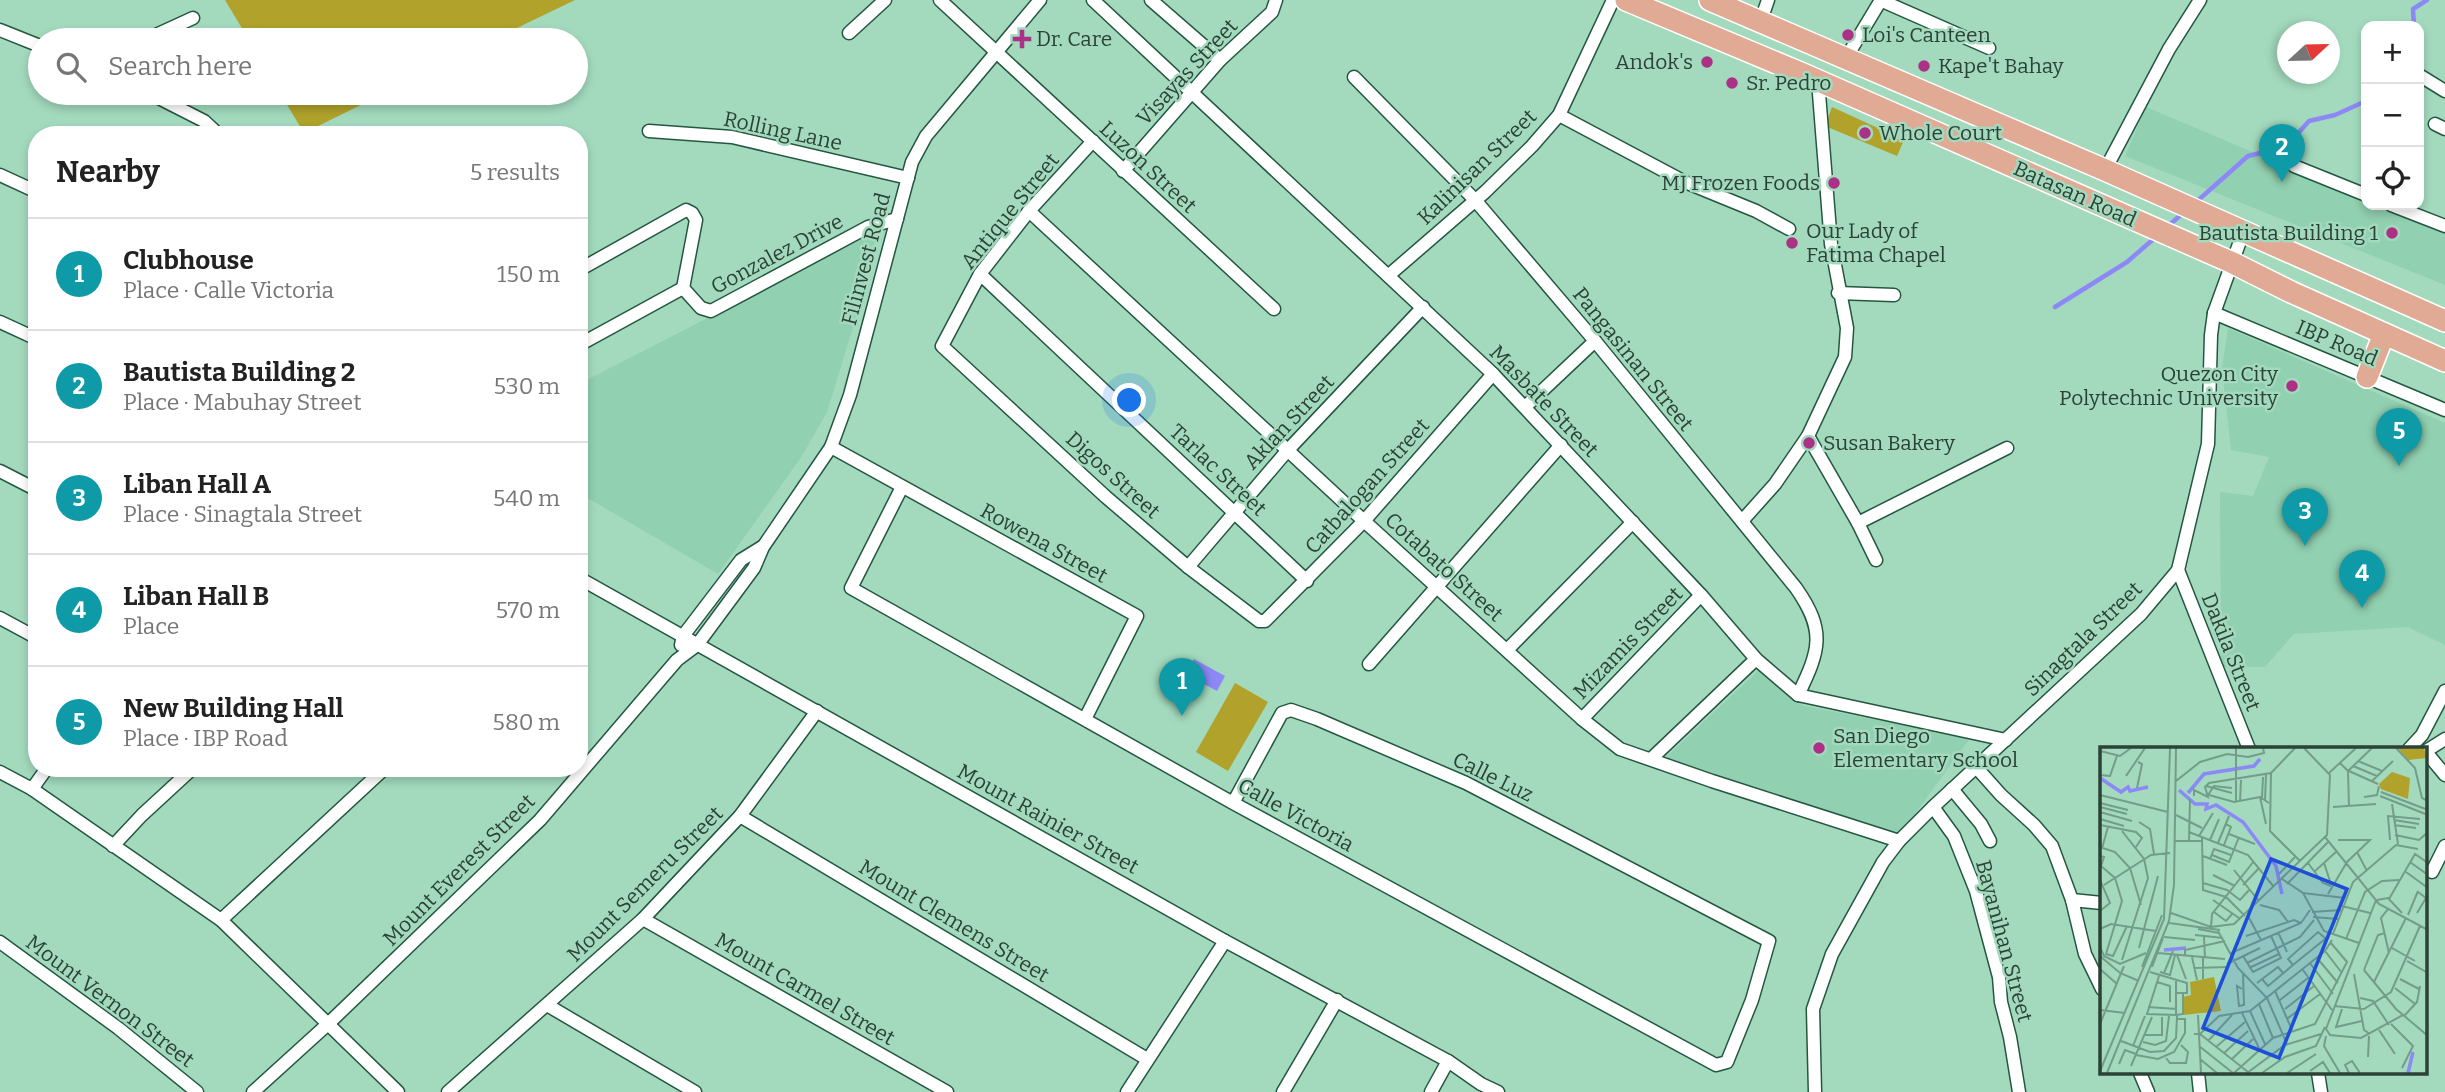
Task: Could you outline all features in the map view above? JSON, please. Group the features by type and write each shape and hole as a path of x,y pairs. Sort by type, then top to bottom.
{"main road":[{"name":"Batasan Road","path":"1626,0 2233,263 2445,361"},
{"name":"Batasan Road","path":"1710,0 2105,170 2445,321"},
{"path":"2367,377 2384,334"}],"street":[{"name":"Luzon Street","path":"940,0 1274,309"},
{"name":"Filinvest Road","path":"677,660 697,645 754,568 762,547 831,447 850,395 912,162 926,136 1040,0"},
{"name":"Masbate Street","path":"1093,0 1493,374 1701,594 1756,659 1798,695 2006,740"},
{"path":"1151,0 1220,60"},
{"name":"Visayas Street","path":"1123,171 1220,60 1272,12 1276,0"},
{"name":"Kalinisan Street","path":"1389,275 1522,156 1559,115 1613,0"},
{"path":"1760,23 1768,0"},
{"path":"1846,58 1881,0 1989,48"},
{"path":"2105,170 2169,49 2200,0"},
{"path":"849,33 880,2"},
{"path":"171,28 193,18"},
{"path":"0,30 28,41"},
{"name":"Pangasinan Street","path":"1354,77 1475,200 1595,341 1796,588 1808,606 1818,637 1814,663 1798,695"},
{"path":"2424,78 2445,91"},
{"path":"1742,521 1775,484 1808,436 1845,357 1847,328 1838,293 1831,244 1818,81"},
{"path":"173,105 209,126"},
{"path":"1559,115 1685,182 1756,211 1789,229"},
{"name":"Rolling Lane","path":"649,131 732,137 908,178"},
{"name":"Antique Street","path":"942,346 980,274 1030,211 1093,141"},
{"path":"2294,166 2361,193"},
{"path":"0,175 28,188"},
{"path":"2404,210 2445,226"},
{"name":"Gonzalez Drive","path":"588,265 686,211 692,213 696,219 683,288"},
{"name":"Cotabato Street","path":"1030,211 1287,451 1582,719 1620,749 1899,841"},
{"name":"Gonzalez Drive","path":"683,288 701,307 711,311 868,227 897,219"},
{"name":"Sinagtala Street","path":"1815,1092 1813,1009 1832,954 1883,862 1899,841 1933,807 2141,614 2178,570 2208,444 2214,313 2243,233"},
{"name":"Tarlac Street","path":"980,274 1307,581"},
{"name":"Gonzalez Drive","path":"588,340 683,288"},
{"path":"1838,293 1894,295"},
{"name":"Aklan Street","path":"1188,567 1287,451 1423,307"},
{"name":"IBP Road","path":"2214,313 2445,410"},
{"path":"0,322 28,336"},
{"path":"1525,407 1595,341"},
{"name":"Digos Street","path":"942,346 1188,567 1259,621 1265,621"},
{"name":"Catbalogan Street","path":"1265,621 1364,521 1493,374"},
{"path":"1808,436 1876,560"},
{"path":"1369,664 1560,445"},
{"name":"Rowena Street","path":"831,447 1137,616 1085,719"},
{"path":"1858,523 2007,448"},
{"path":"0,471 28,485"},
{"name":"Calle Victoria","path":"902,487 851,588 1233,803 1716,1065 1727,1062"},
{"path":"1508,649 1633,522"},
{"name":"Filinvest Road","path":"677,660 683,636 741,560 762,547"},
{"name":"Dakila Street","path":"2178,570 2248,747"},
{"name":"Mount Rainier Street","path":"588,583 1225,941 1448,1061 1498,1092"},
{"name":"Mizamis Street","path":"1582,719 1701,594"},
{"path":"0,618 28,633"},
{"path":"1651,759 1756,659"},
{"name":"Mount Everest Street","path":"588,764 677,660"},
{"path":"2411,747 2422,735 2445,691"},
{"name":"Calle Luz","path":"1233,803 1282,713 1291,710 1466,783 1770,944 1752,1000 1727,1062"},
{"name":"Mount Semeru Street","path":"448,1092 643,919 740,816 817,711"},
{"path":"2428,751 2445,738"},
{"path":"2428,754 2445,775"},
{"path":"1976,767 2052,846 2072,900 2085,954 2100,985"},
{"path":"0,772 32,789 221,920 398,1092"},
{"path":"32,789 41,777"},
{"path":"113,846 183,777"},
{"path":"221,920 376,777"},
{"name":"Mount Everest Street","path":"253,1092 329,1023 540,820 577,777"},
{"path":"1952,789 1981,824 1990,841"},
{"name":"Bayanihan Street","path":"1933,807 1954,836 1976,891 1999,977 2001,1002 2019,1092"},
{"name":"Mount Clemens Street","path":"740,816 1147,1059"},
{"path":"2434,873 2445,846"},
{"path":"2072,900 2100,904"},
{"name":"Mount Carmel Street","path":"643,919 947,1092"},
{"path":"1127,1092 1225,941"},
{"name":"Mount Vernon Street","path":"0,942 118,1028 197,1092"},
{"path":"1283,1092 1337,1000"},
{"path":"547,1005 695,1092"},
{"path":"1431,1092 1448,1061"},
{"path":"2140,1074 2148,1092"},
{"path":"2198,1074 2200,1092"},
{"path":"2318,1074 2321,1092"}],"shaded area":[{"path":"225,0 575,0 517,28 242,28"},
{"path":"287,105 361,105 318,126 300,126"},
{"name":"Whole Court","path":"1832,107 1904,140 1897,156 1825,126"},
{"path":"2146,107 2361,198 2361,210 2390,210 2445,233 2445,285 2125,156"},
{"path":"879,230 862,298 827,412 802,456 718,574 588,498 588,379"},
{"path":"2228,328 2445,423 2445,645 2408,627 2294,634 2265,667 2221,667 2220,492 2253,496 2269,457 2231,450 2222,369"},
{"path":"1194,659 1225,676 1217,691 1185,674"},
{"name":"San Diego Elementary School","path":"1761,668 1804,706 1970,738 1899,836 1664,759"},
{"path":"1235,683 1268,702 1228,771 1196,752"}],"waterway":[{"path":"2414,21 2413,9 2427,0"},
{"path":"2195,203 2248,156 2286,147 2309,121 2335,115 2361,103"},
{"path":"2166,228 2183,213"},
{"path":"2055,307 2127,262 2157,236"}],"place":[{"name":"Loi's Canteen","path":"1848,35"},
{"name":"Dr. Care","path":"1022,39"},
{"name":"Andok's","path":"1707,62"},
{"name":"Kape't Bahay","path":"1924,66"},
{"name":"Sr. Pedro","path":"1732,83"},
{"name":"Whole Court","path":"1865,133"},
{"name":"Bautista Building 2","path":"2282,182"},
{"name":"MJ Frozen Foods","path":"1834,183"},
{"name":"Bautista Building 1","path":"2392,233"},
{"name":"Our Lady of Fatima Chapel","path":"1792,243"},
{"name":"Quezon City Polytechnic University","path":"2292,386"},
{"name":"Susan Bakery","path":"1809,443"},
{"name":"New Building Hall","path":"2399,466"},
{"name":"Liban Hall A","path":"2305,546"},
{"name":"Liban Hall B","path":"2362,608"},
{"name":"Clubhouse","path":"1182,716"},
{"name":"San Diego Elementary School","path":"1819,748"}]}
